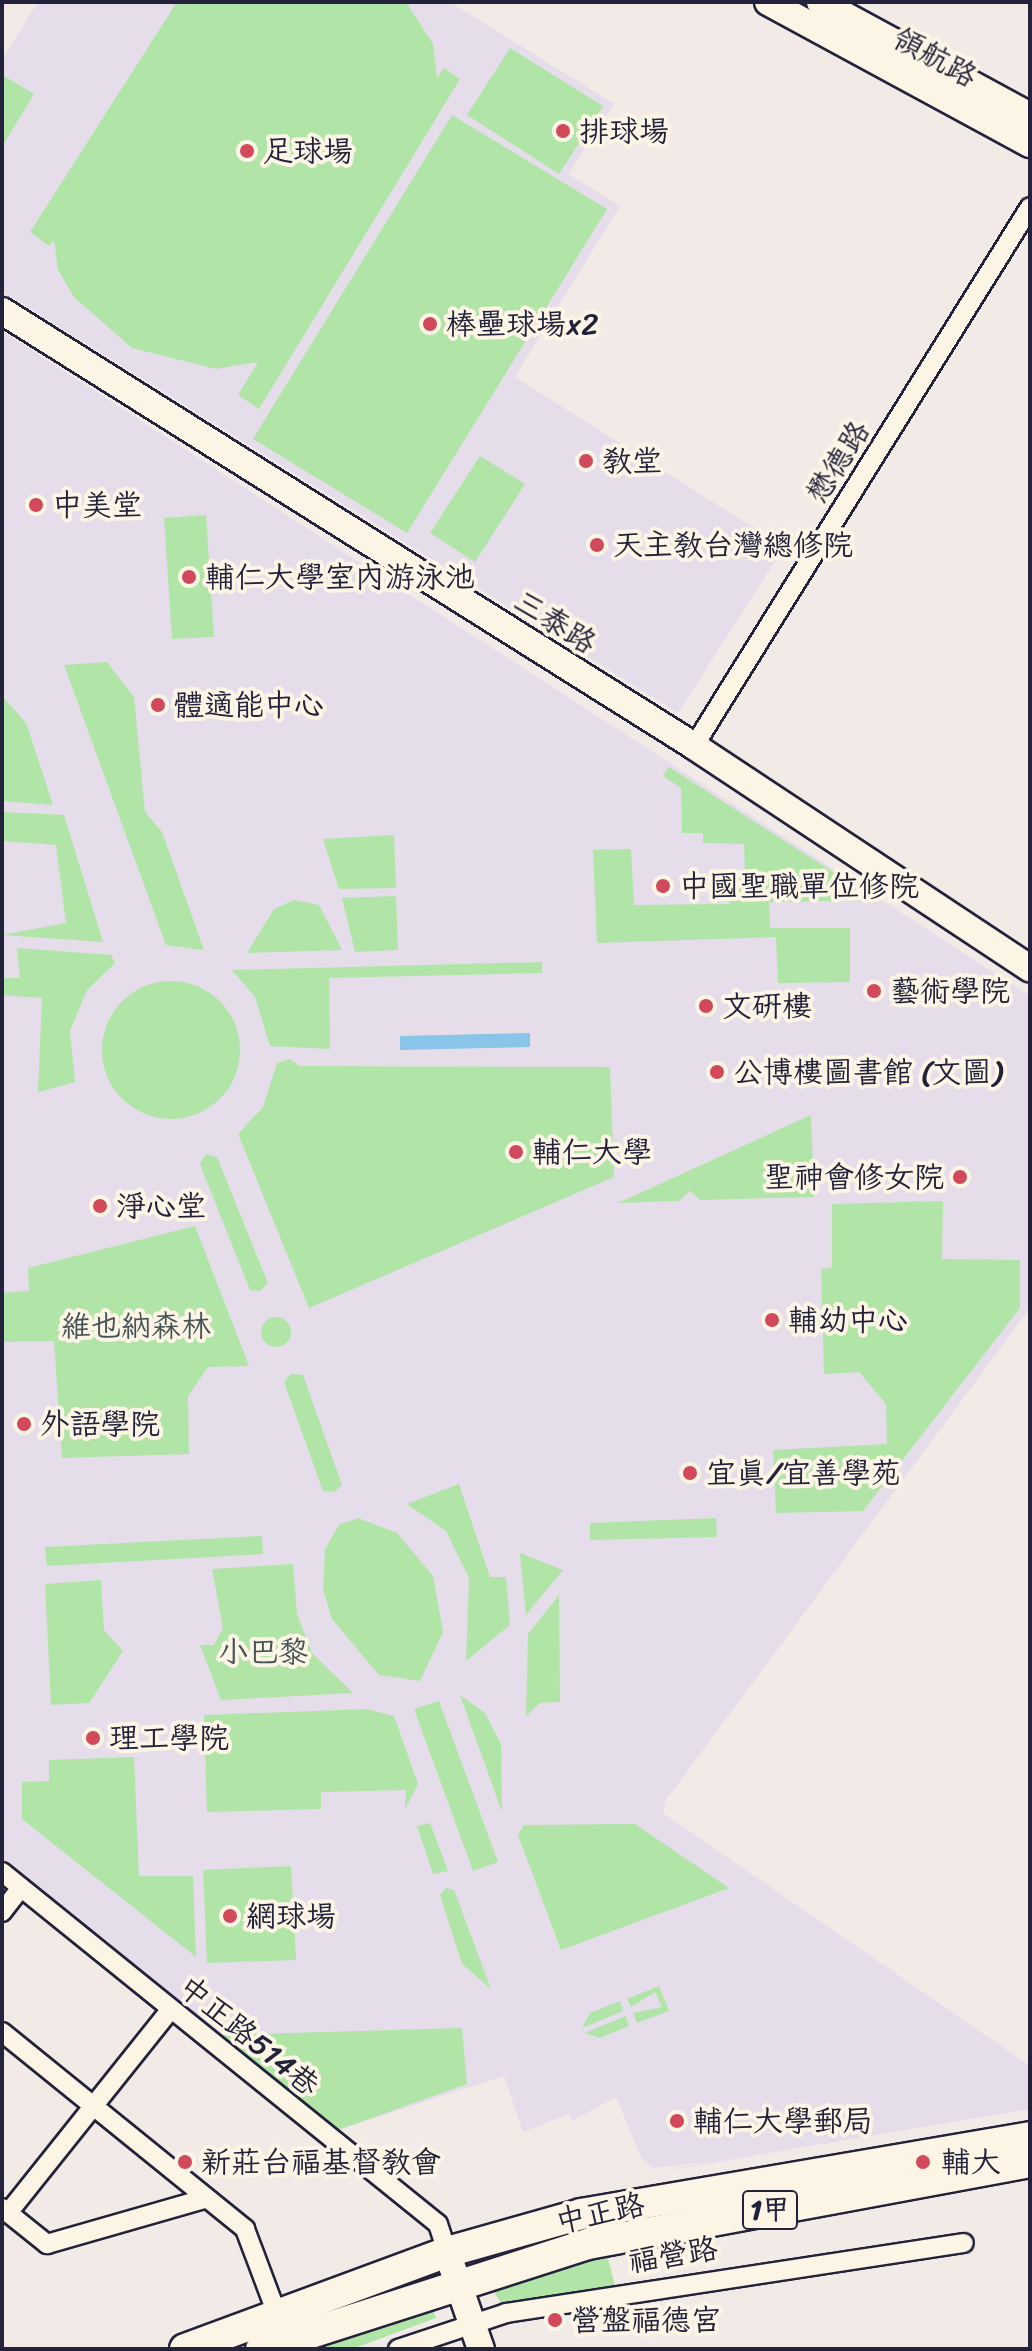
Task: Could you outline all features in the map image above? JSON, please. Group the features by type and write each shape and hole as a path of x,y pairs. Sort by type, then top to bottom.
{"main road":[{"name":"中正路","path":"185,2349 447,2252 615,2208 1030,2137"},
{"name":"中正路","path":"261,2349 457,2280 621,2237 1030,2162"},
{"path":"615,2208 621,2237"}],"street":[{"name":"領航路","path":"768,2 1030,144"},
{"name":"領航路","path":"820,2 1030,116"},
{"name":"懋德路","path":"694,746 1030,207"},
{"name":"三泰路","path":"2,311 694,746 1030,968"},
{"name":"中正路514巷","path":"2,1872 438,2224 447,2252"},
{"path":"2,1912 21,1888"},
{"path":"171,2009 5,2211 47,2244 207,2198"},
{"path":"2,2032 245,2229 277,2314"},
{"name":"福營路","path":"398,2349 471,2321 671,2283 964,2243"},
{"path":"447,2252 481,2349"}],"shaded area":[{"path":"38,2 450,2 614,104 568,174 620,206 515,377 784,547 678,713 2,291 2,59"},
{"name":"輔仁大學","path":"2,331 1030,996 1030,1308 666,1800 663,1813 1030,2066 1030,2109 657,2172 704,2162 653,2168 641,2157 616,2097 572,2121 569,2114 523,2132 504,2076 338,2130 2,1859"}],"green space":[{"name":"足球場","path":"177,2 406,2 433,44 437,78 444,68 460,79 259,409 238,395 258,362 216,369 132,348 74,297 58,270 54,240 49,246 30,232"},
{"path":"510,48 603,106 559,174 467,115"},
{"path":"4,76 34,94 2,147 2,79"},
{"name":"棒壘球場x2","path":"452,115 607,209 407,533 253,439"},
{"path":"480,456 525,484 475,562 430,533"},
{"name":"輔仁大學室內游泳池","path":"206,515 214,637 172,639 164,518"},
{"path":"107,662 134,697 145,812 162,832 204,950 166,945 64,665"},
{"path":"2,696 26,723 53,805 2,801"},
{"path":"669,767 877,900 769,902 770,928 850,928 850,982 778,983 776,937 597,943 593,850 631,849 634,905 729,904 729,875 745,874 744,844 703,843 703,833 682,833 681,788 663,776"},
{"path":"2,812 64,815 103,942 2,935 66,923 56,845 2,841"},
{"path":"394,835 396,888 339,889 323,839"},
{"path":"396,896 398,950 355,952 342,898"},
{"path":"294,900 319,905 342,950 247,953 274,909"},
{"path":"17,948 111,955 115,963 87,990 70,1031 75,1082 38,1092 42,998 2,995 2,978 20,978"},
{"path":"542,962 542,973 329,978 330,1049 270,1046 255,997 232,970"},
{"path":"171,981 198,986 220,1001 235,1023 240,1050 235,1077 220,1099 198,1114 171,1119 144,1114 122,1099 107,1077 102,1050 107,1023 122,1001 144,986"},
{"path":"290,1059 299,1066 610,1067 614,1177 309,1308 238,1134 263,1107 277,1063"},
{"path":"811,1115 814,1197 700,1200 690,1191 679,1201 618,1203"},
{"path":"206,1154 217,1157 268,1283 260,1291 250,1290 200,1164"},
{"path":"943,1201 942,1259 1020,1260 1020,1308 863,1511 776,1513 773,1450 887,1444 886,1404 859,1372 824,1374 821,1269 832,1268 832,1204"},
{"name":"維也納森林","path":"195,1226 249,1366 208,1367 188,1396 189,1454 62,1458 54,1341 2,1342 2,1293 29,1291 28,1268"},
{"path":"276,1317 287,1321 291,1332 287,1343 276,1347 265,1343 261,1332 265,1321"},
{"path":"291,1374 303,1375 342,1485 334,1492 323,1491 284,1382"},
{"path":"459,1484 490,1577 506,1577 510,1625 466,1661 469,1578 446,1531 407,1504"},
{"path":"358,1518 397,1533 433,1576 443,1632 420,1681 379,1675 332,1619 323,1589 325,1549 339,1525"},
{"path":"716,1518 717,1537 590,1540 590,1523"},
{"path":"262,1536 263,1554 47,1566 45,1547"},
{"path":"520,1553 563,1570 526,1615"},
{"name":"小巴黎","path":"293,1564 297,1614 312,1653 353,1693 221,1700 200,1645 214,1645 223,1628 212,1569"},
{"path":"101,1580 104,1630 123,1651 89,1703 51,1705 45,1584"},
{"path":"559,1595 560,1702 540,1703 526,1716 528,1634"},
{"path":"460,1695 485,1713 501,1744 502,1812"},
{"path":"439,1701 498,1862 473,1871 414,1709"},
{"path":"367,1709 394,1716 418,1784 405,1809 406,1790 321,1792 321,1809 207,1812 204,1715"},
{"path":"134,1757 139,1876 193,1876 196,1957 22,1819 22,1782 49,1781 49,1760"},
{"path":"430,1823 448,1871 433,1874 417,1826"},
{"path":"635,1824 729,1888 561,1950 518,1835 524,1825"},
{"path":"291,1866 296,1960 207,1963 203,1870"},
{"path":"446,1888 454,1890 491,1989 462,1964 440,1895"},
{"path":"659,1986 669,2011 637,2023 633,2013 662,2007 655,1992 631,2007 627,1999"},
{"path":"620,2001 623,2011 582,2028 590,2013"},
{"path":"626,2016 629,2026 600,2038 585,2033"},
{"path":"462,2028 467,2084 338,2130 220,2035"},
{"path":"607,2255 615,2286 502,2304 487,2282"},
{"path":"430,2302 436,2318 352,2349 314,2349"}],"water":[{"path":"530,1033 530,1047 400,1050 400,1036"}],"place":[{"name":"排球場","path":"563,131"},
{"name":"足球場","path":"247,151"},
{"name":"棒壘球場x2","path":"430,324"},
{"name":"教堂","path":"586,461"},
{"name":"中美堂","path":"36,505"},
{"name":"天主教台灣總修院","path":"597,545"},
{"name":"輔仁大學室內游泳池","path":"189,577"},
{"name":"體適能中心","path":"158,705"},
{"name":"中國聖職單位修院","path":"663,886"},
{"name":"藝術學院","path":"874,991"},
{"name":"文研樓","path":"706,1006"},
{"name":"公博樓圖書館 (文圖)","path":"717,1072"},
{"name":"輔仁大學","path":"516,1152"},
{"name":"聖神會修女院","path":"960,1177"},
{"name":"淨心堂","path":"100,1206"},
{"name":"輔幼中心","path":"772,1320"},
{"name":"外語學院","path":"24,1424"},
{"name":"宜真/宜善學苑","path":"690,1473"},
{"name":"理工學院","path":"93,1738"},
{"name":"網球場","path":"230,1916"},
{"name":"輔仁大學郵局","path":"677,2121"},
{"name":"新莊台福基督教會","path":"185,2162"},
{"name":"輔大","path":"923,2162"},
{"name":"營盤福德宮","path":"555,2320"}]}
